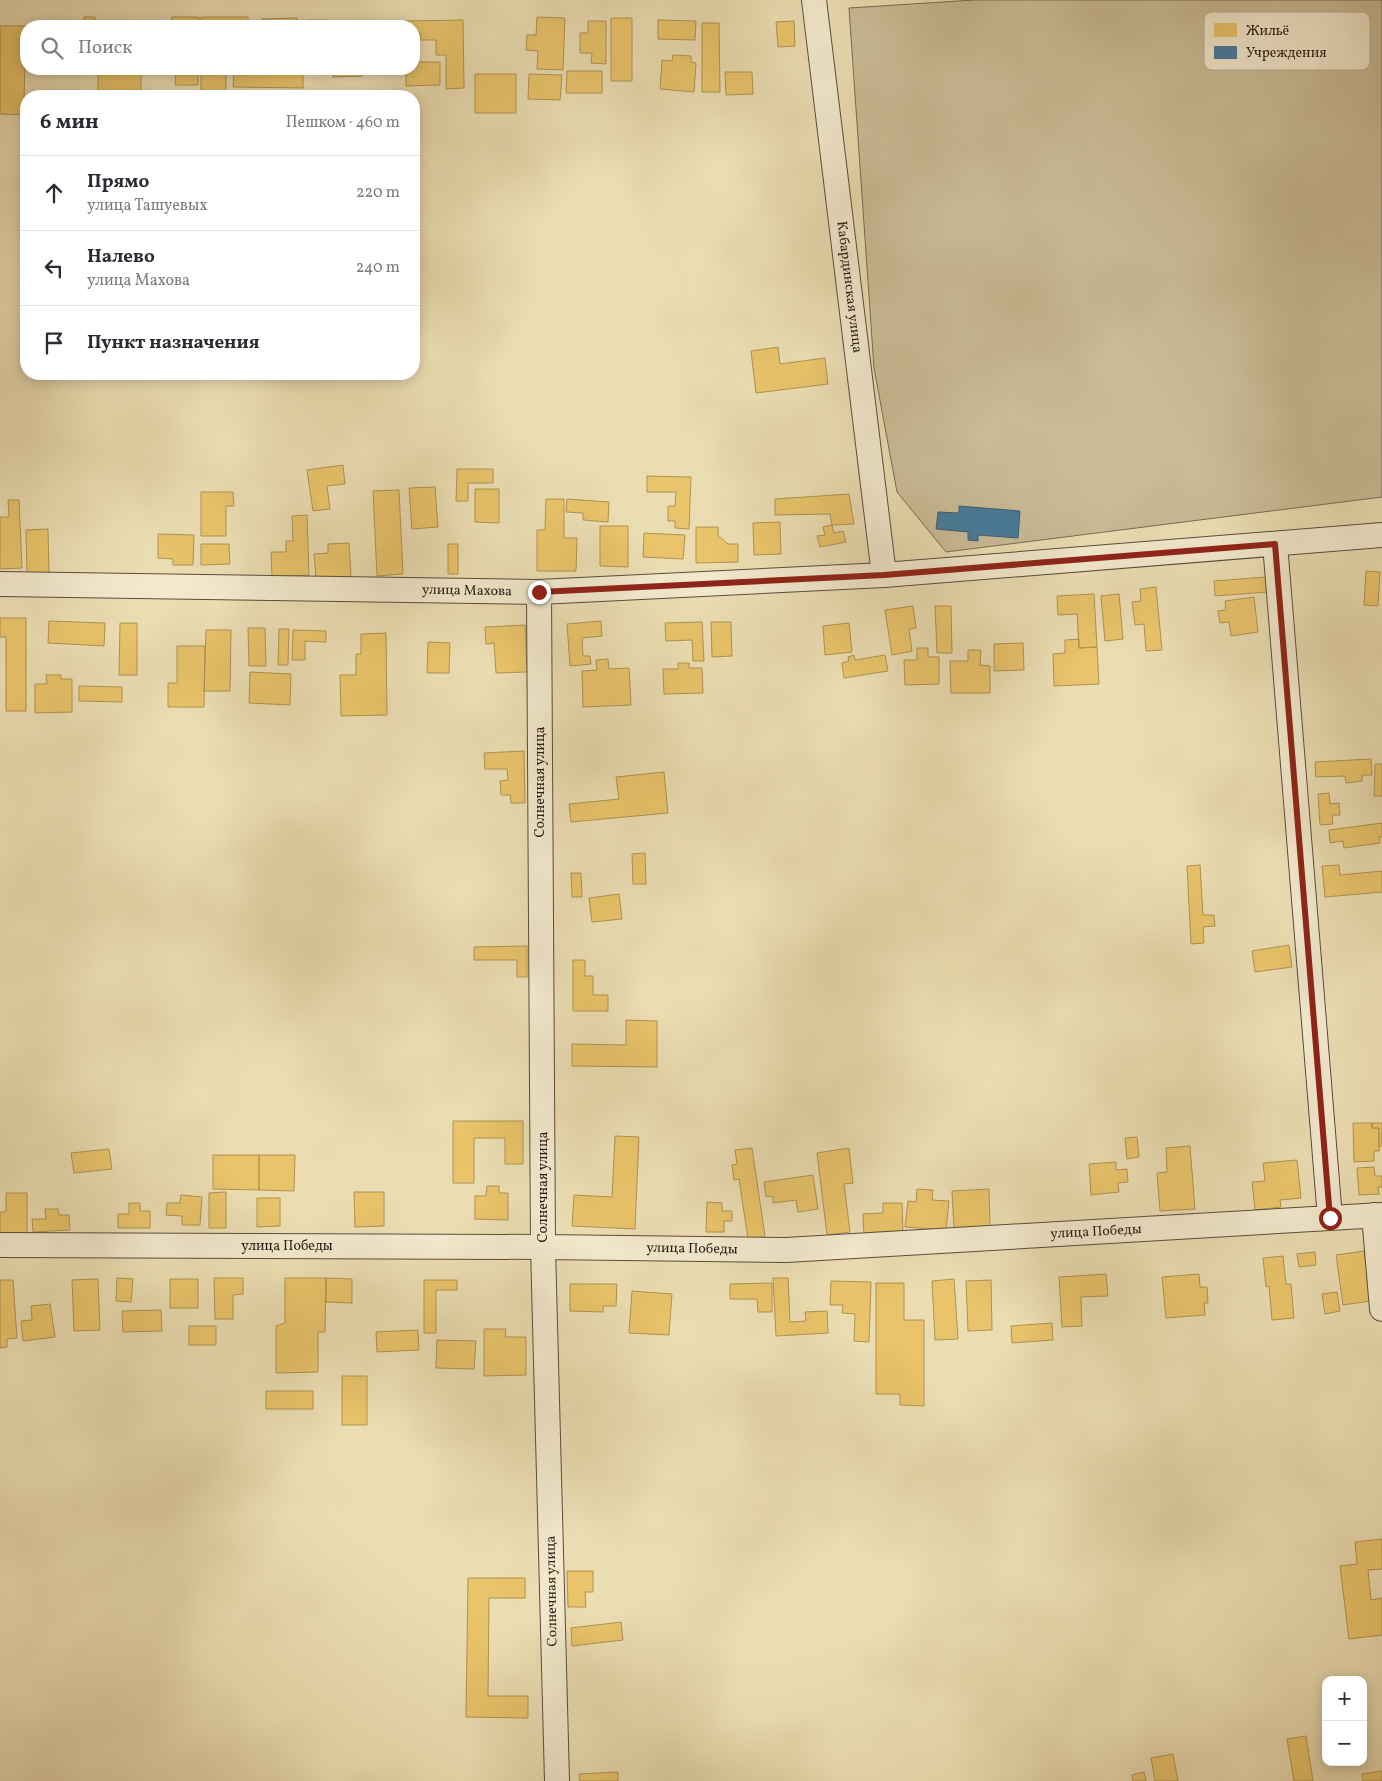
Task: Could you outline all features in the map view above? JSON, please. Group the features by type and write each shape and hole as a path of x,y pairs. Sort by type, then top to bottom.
{"street":[{"name":"Кабардинская улица","path":"814,0 884,575"},
{"name":"улица Махова","path":"0,584 539,592 884,575 1382,536"},
{"path":"1275,544 1330,1218"},
{"name":"Солнечная улица","path":"539,592 543,1247 557,1781"},
{"path":"1378,1215 1382,1309"},
{"name":"улица Победы","path":"0,1245 786,1250 1378,1215"}],"shaded area":[{"path":"974,0 1382,0 1382,497 946,552 897,492 874,368 849,8"}],"building: Жильё":[{"path":"84,17 95,17 95,20 84,20"},
{"path":"172,17 199,17 199,20 172,20"},
{"path":"201,17 248,17 248,20 201,20"},
{"path":"537,17 565,18 563,70 537,69 538,51 526,50 527,35 536,35"},
{"path":"297,18 297,20 262,20"},
{"path":"611,18 632,18 632,81 611,81"},
{"path":"463,20 464,88 446,89 446,55 436,55 436,40 420,40 420,21"},
{"path":"658,20 696,21 695,40 658,39"},
{"path":"588,21 606,21 606,64 591,63 592,53 580,53 580,33 588,33"},
{"path":"794,21 795,46 778,47 776,22"},
{"path":"702,23 719,23 720,92 702,92"},
{"path":"0,26 20,26 20,75 25,75 24,90 20,90 20,115 0,114"},
{"path":"673,55 691,56 691,62 696,63 694,92 660,89 662,60 672,61"},
{"path":"420,62 440,62 440,85 406,86 406,75 420,75"},
{"path":"567,71 602,71 602,93 566,93"},
{"path":"725,72 752,72 753,94 726,95"},
{"path":"475,74 516,74 516,113 475,113"},
{"path":"529,74 562,75 560,100 528,99"},
{"path":"98,75 141,75 141,90 98,90"},
{"path":"176,75 198,75 198,85 175,85"},
{"path":"201,75 226,75 226,90 201,90"},
{"path":"234,75 303,75 303,88 233,87"},
{"path":"333,75 362,75 362,76 333,77"},
{"path":"778,347 780,364 825,358 828,384 756,393 751,351"},
{"path":"343,465 345,484 327,486 330,509 313,511 307,470"},
{"path":"457,469 493,469 493,483 468,483 468,501 456,501"},
{"path":"647,476 691,477 689,529 675,528 675,521 668,521 668,506 675,506 676,492 647,492"},
{"path":"435,487 438,527 412,529 409,488"},
{"path":"475,489 499,489 499,523 475,522"},
{"path":"399,490 403,574 377,576 373,491"},
{"path":"201,492 233,492 234,506 226,506 226,536 201,536"},
{"path":"849,494 854,524 832,525 830,514 775,515 775,499"},
{"path":"546,499 564,499 564,538 577,538 576,571 537,571 537,530 545,530"},
{"path":"567,499 609,502 608,522 583,520 583,513 566,512"},
{"path":"8,500 19,500 22,568 0,569 0,517 9,517"},
{"path":"307,515 309,575 272,577 271,552 286,552 286,541 293,541 292,516"},
{"path":"780,522 781,554 754,555 753,523"},
{"path":"832,525 834,533 843,531 846,542 820,547 817,536 825,535 823,527"},
{"path":"600,526 628,526 628,567 600,566"},
{"path":"696,527 718,527 718,535 728,544 738,544 738,562 696,563"},
{"path":"48,529 49,575 27,576 26,530"},
{"path":"644,533 685,535 683,559 643,557"},
{"path":"158,534 194,535 193,565 173,565 173,559 158,558"},
{"path":"349,543 351,577 316,579 314,554 328,553 328,544"},
{"path":"201,544 229,544 230,564 201,565"},
{"path":"448,544 458,544 458,574 448,574"},
{"path":"1366,571 1380,572 1378,606 1364,605"},
{"path":"1266,577 1267,592 1215,596 1214,581"},
{"path":"1156,587 1162,650 1146,651 1144,624 1135,625 1132,602 1141,601 1140,589"},
{"path":"1094,594 1097,647 1079,648 1077,614 1058,615 1057,596"},
{"path":"1119,594 1123,639 1105,641 1101,596"},
{"path":"1254,597 1258,632 1231,636 1229,622 1220,623 1218,611 1226,610 1225,601"},
{"path":"913,606 916,628 909,629 912,651 892,655 885,610"},
{"path":"935,606 951,606 952,653 937,653"},
{"path":"0,618 26,618 26,711 6,711 6,637 0,637"},
{"path":"49,621 105,623 104,646 48,643"},
{"path":"601,621 602,636 582,638 583,656 590,656 591,664 570,666 567,624"},
{"path":"702,622 704,661 693,661 692,640 666,641 665,623"},
{"path":"711,622 731,622 732,656 712,657"},
{"path":"120,623 137,623 137,675 119,675"},
{"path":"849,623 852,652 825,655 823,626"},
{"path":"525,625 527,672 496,673 494,643 486,644 485,627"},
{"path":"248,628 265,628 266,666 249,666"},
{"path":"279,629 289,629 288,665 278,665"},
{"path":"206,630 231,630 230,691 204,691"},
{"path":"293,630 326,631 326,642 305,641 305,660 292,660"},
{"path":"386,633 387,715 341,716 340,675 356,675 356,654 361,654 361,634"},
{"path":"1079,639 1079,648 1097,647 1099,684 1054,686 1053,654 1065,653 1065,640"},
{"path":"428,642 450,643 449,673 427,673"},
{"path":"1023,643 1024,670 994,671 994,644"},
{"path":"177,646 205,646 204,707 168,707 168,683 177,683"},
{"path":"917,648 928,648 928,657 939,657 939,684 905,685 904,660 917,660"},
{"path":"968,650 981,650 980,665 990,666 990,693 951,693 950,661 968,661"},
{"path":"854,655 855,660 885,655 888,671 844,678 842,663 849,661 848,657"},
{"path":"608,659 609,669 629,668 631,705 583,707 582,671 597,670 596,660"},
{"path":"678,663 689,663 689,668 702,668 703,693 664,694 663,669 678,669"},
{"path":"250,672 291,674 290,705 249,703"},
{"path":"46,675 61,675 61,679 72,679 72,712 35,713 35,684 47,684"},
{"path":"79,686 122,687 122,702 79,701"},
{"path":"524,751 525,803 511,803 510,795 501,795 500,781 508,780 507,769 485,769 484,753"},
{"path":"1371,759 1372,775 1362,775 1362,781 1346,783 1345,776 1316,777 1315,762"},
{"path":"1375,764 1382,764 1382,796 1374,796"},
{"path":"664,772 668,813 571,822 569,804 619,799 616,777"},
{"path":"1329,793 1330,804 1339,803 1340,815 1332,815 1333,824 1320,825 1318,794"},
{"path":"1382,823 1382,837 1379,837 1380,843 1344,848 1343,841 1330,843 1329,830"},
{"path":"645,853 646,884 633,884 632,854"},
{"path":"1200,865 1203,915 1214,915 1215,926 1203,927 1204,943 1191,944 1187,866"},
{"path":"1339,865 1340,875 1382,871 1382,892 1325,897 1322,866"},
{"path":"571,873 581,873 582,897 572,897"},
{"path":"619,894 622,919 592,922 589,898"},
{"path":"1289,945 1292,967 1255,972 1252,951"},
{"path":"527,946 527,977 517,977 517,960 474,960 474,947"},
{"path":"573,960 585,960 585,976 593,976 593,995 608,995 608,1011 573,1011"},
{"path":"626,1020 657,1021 657,1067 572,1066 572,1044 626,1045"},
{"path":"453,1121 523,1121 523,1164 505,1164 505,1138 474,1138 474,1183 453,1183"},
{"path":"1353,1123 1372,1123 1372,1128 1379,1128 1379,1151 1374,1151 1374,1161 1354,1162"},
{"path":"1372,1123 1382,1123 1382,1146 1379,1146 1379,1128 1372,1128"},
{"path":"615,1136 639,1137 635,1229 572,1226 574,1195 612,1197"},
{"path":"1137,1137 1139,1157 1127,1159 1125,1138"},
{"path":"1190,1146 1195,1209 1160,1211 1157,1173 1167,1172 1166,1148"},
{"path":"752,1148 765,1236 748,1239 739,1179 734,1180 732,1165 737,1164 735,1150"},
{"path":"849,1148 853,1183 844,1184 850,1232 827,1235 817,1153"},
{"path":"109,1149 112,1169 74,1173 71,1153"},
{"path":"213,1155 259,1155 259,1190 213,1189"},
{"path":"259,1155 295,1155 294,1191 259,1190"},
{"path":"1297,1160 1301,1198 1280,1200 1281,1207 1255,1210 1252,1182 1265,1181 1263,1163"},
{"path":"1116,1162 1116,1170 1127,1169 1128,1182 1118,1183 1119,1192 1091,1195 1089,1164"},
{"path":"1374,1167 1375,1176 1382,1176 1382,1187 1378,1187 1379,1194 1359,1195 1357,1168"},
{"path":"813,1175 818,1209 798,1212 796,1200 773,1203 773,1196 766,1197 764,1182"},
{"path":"487,1186 499,1186 499,1193 508,1193 508,1220 475,1219 475,1196 486,1196"},
{"path":"917,1189 933,1190 932,1200 949,1201 946,1230 905,1227 908,1201 916,1202"},
{"path":"989,1189 990,1226 954,1228 952,1191"},
{"path":"226,1192 226,1228 209,1228 209,1193"},
{"path":"354,1192 384,1192 384,1226 355,1227"},
{"path":"6,1193 27,1193 27,1234 0,1234 0,1212 6,1212"},
{"path":"181,1195 202,1197 200,1225 182,1225 182,1216 166,1215 167,1203 180,1203"},
{"path":"257,1198 280,1198 280,1226 257,1227"},
{"path":"707,1202 722,1203 722,1211 732,1211 732,1221 724,1221 724,1232 706,1232"},
{"path":"129,1203 140,1203 140,1211 150,1211 150,1228 118,1228 118,1214 129,1214"},
{"path":"883,1203 902,1203 903,1234 864,1236 863,1214 883,1213"},
{"path":"45,1209 58,1209 59,1215 69,1215 70,1230 33,1232 32,1219 46,1219"},
{"path":"1364,1251 1371,1301 1343,1305 1336,1255"},
{"path":"1315,1252 1316,1265 1299,1267 1297,1254"},
{"path":"1283,1256 1286,1284 1291,1284 1294,1318 1272,1320 1269,1286 1266,1287 1263,1258"},
{"path":"1106,1274 1108,1296 1081,1297 1082,1326 1062,1327 1059,1277"},
{"path":"1199,1274 1200,1287 1207,1287 1208,1303 1204,1303 1205,1315 1166,1318 1162,1277"},
{"path":"117,1278 133,1279 131,1302 116,1301"},
{"path":"214,1278 243,1278 243,1294 233,1295 233,1319 215,1319"},
{"path":"285,1278 326,1278 325,1332 318,1332 318,1372 276,1373 276,1326 285,1323"},
{"path":"326,1278 352,1279 352,1303 326,1302"},
{"path":"773,1278 788,1278 790,1322 806,1321 805,1312 827,1311 828,1333 776,1336"},
{"path":"98,1279 100,1330 74,1331 72,1280"},
{"path":"170,1279 198,1279 198,1308 170,1308"},
{"path":"954,1279 958,1339 935,1340 932,1281"},
{"path":"0,1280 13,1280 17,1338 7,1339 7,1347 0,1348"},
{"path":"424,1280 457,1280 457,1290 436,1290 436,1333 424,1333"},
{"path":"991,1280 992,1330 968,1331 966,1281"},
{"path":"831,1281 871,1282 869,1342 854,1341 855,1314 842,1313 843,1305 830,1305"},
{"path":"772,1283 772,1312 758,1312 757,1299 730,1299 730,1284"},
{"path":"876,1283 904,1283 904,1320 924,1320 924,1406 900,1405 900,1394 876,1394"},
{"path":"570,1284 617,1284 616,1306 603,1306 603,1312 570,1311"},
{"path":"632,1291 672,1294 669,1335 629,1333"},
{"path":"1337,1292 1340,1311 1325,1314 1322,1294"},
{"path":"50,1304 55,1337 23,1341 21,1321 32,1320 31,1306"},
{"path":"161,1310 162,1331 123,1332 122,1311"},
{"path":"1052,1323 1053,1340 1012,1343 1011,1326"},
{"path":"189,1326 216,1326 216,1345 189,1345"},
{"path":"484,1329 506,1329 505,1337 526,1337 526,1375 484,1376"},
{"path":"418,1330 419,1350 377,1352 376,1332"},
{"path":"437,1340 476,1341 474,1369 436,1368"},
{"path":"342,1376 367,1376 367,1425 342,1425"},
{"path":"266,1391 313,1391 313,1409 266,1409"},
{"path":"1382,1539 1382,1569 1368,1570 1371,1600 1382,1598 1382,1635 1349,1639 1340,1566 1357,1564 1355,1542"},
{"path":"567,1571 593,1571 593,1592 585,1592 586,1607 568,1607"},
{"path":"468,1578 525,1578 525,1598 489,1598 488,1696 528,1696 528,1718 466,1717"},
{"path":"621,1622 623,1640 572,1646 571,1628"},
{"path":"1306,1736 1313,1781 1294,1781 1287,1739"},
{"path":"1173,1754 1178,1781 1155,1781 1151,1758"},
{"path":"1382,1771 1382,1781 1363,1781 1362,1774"},
{"path":"618,1772 618,1781 580,1781 579,1774"},
{"path":"1144,1772 1146,1781 1133,1781 1132,1775"}],"building: Учреждения":[{"path":"959,506 1020,511 1018,538 978,535 978,541 968,540 968,532 936,529 938,512 959,513"}],"route":[{"path":"539,592 884,575 1275,544 1330,1218"}]}
